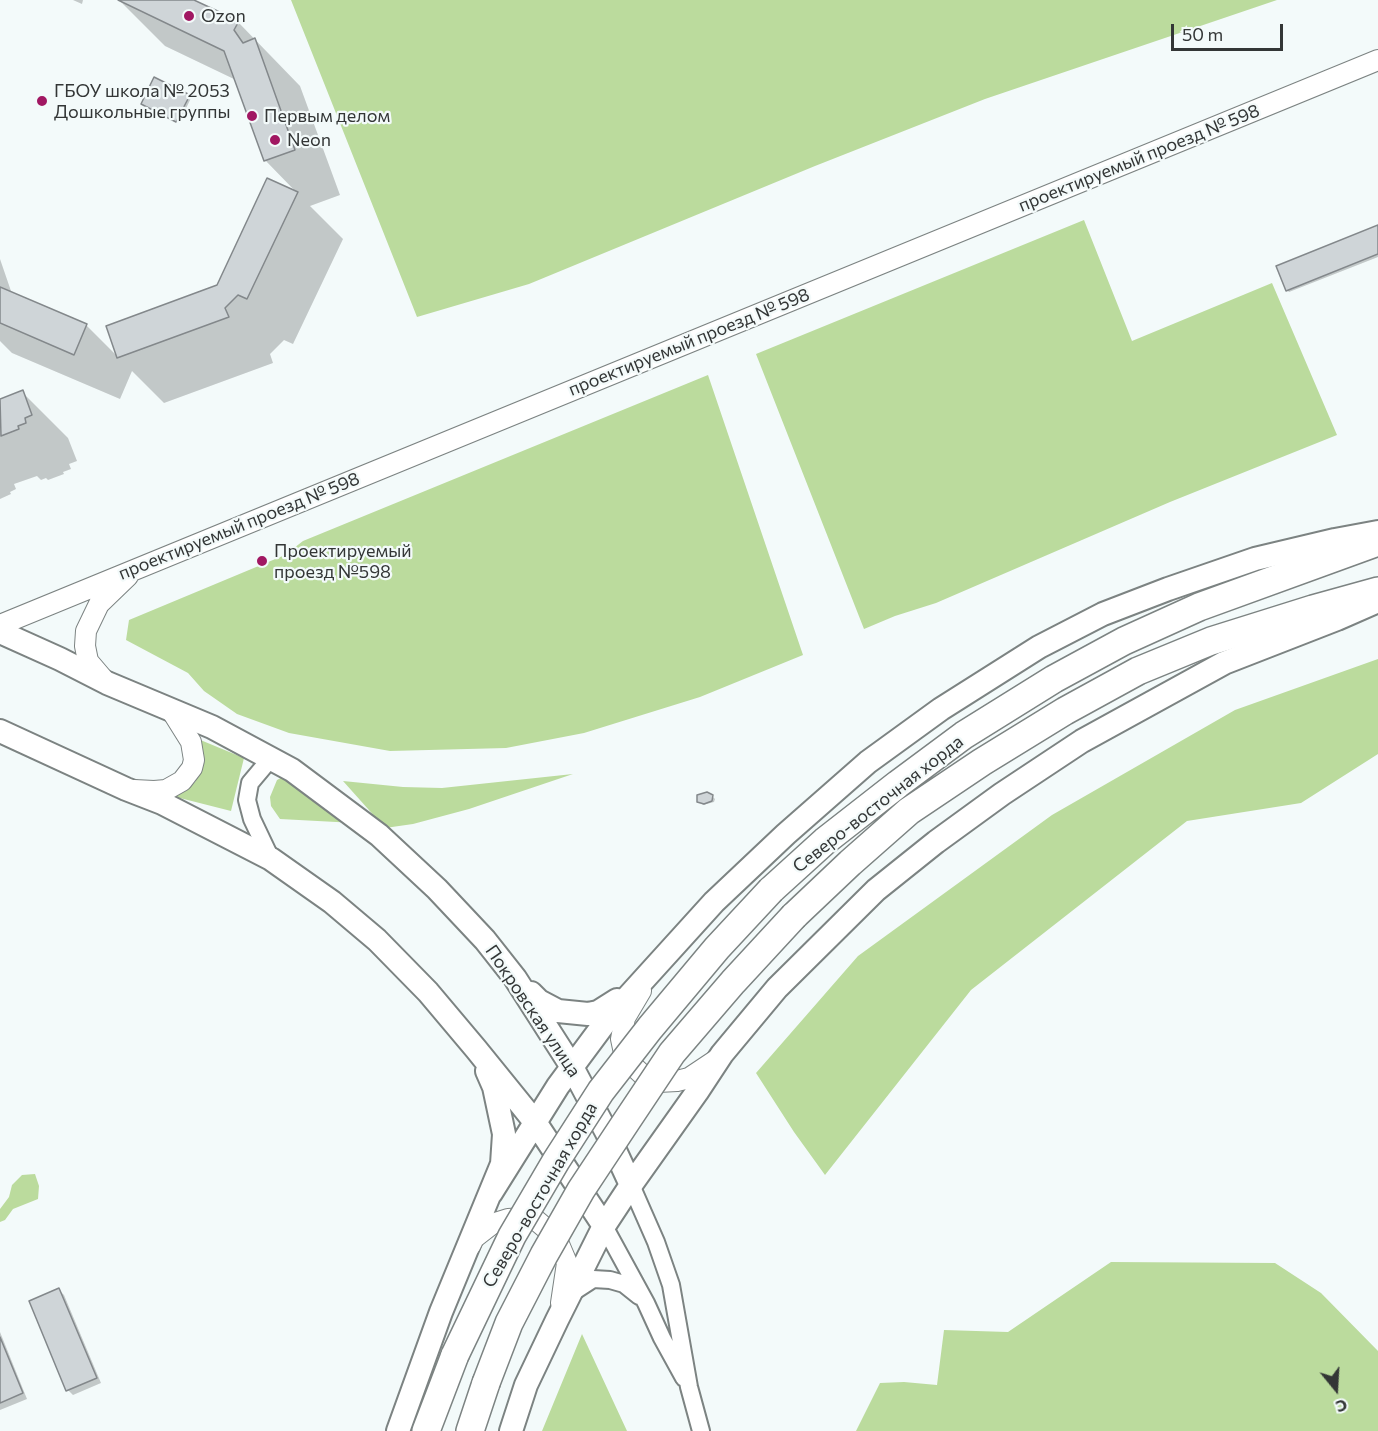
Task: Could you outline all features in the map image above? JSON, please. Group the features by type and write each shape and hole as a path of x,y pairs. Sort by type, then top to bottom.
{"highway":[{"name":"Северо-восточная хорда","path":"426,1431 455,1355 512,1236 556,1161 602,1091 650,1028 710,956 771,890 825,841 907,777 964,735 1054,679 1124,641 1199,607 1378,542"},
{"name":"Северо-восточная хорда","path":"470,1431 509,1323 581,1190 619,1131 672,1053 733,982 794,916 850,863 909,811 982,762 1075,705 1138,671 1211,641 1378,591"}],"main road":[{"path":"491,1193 535,1122 607,1020 714,902 786,834 868,762 941,709 1039,647 1104,614 1255,559 1378,532"},
{"path":"511,1431 526,1385 557,1320 604,1226 630,1185 698,1092 722,1054 777,987 876,890 936,842 1002,794 1082,741 1224,663 1337,620 1378,601"},
{"path":"0,632 171,711"},
{"name":"Покровская улица","path":"171,711 212,727 292,770 379,835 437,889 485,940 514,978 572,1067 607,1133 630,1185"},
{"path":"0,731 126,789 162,803 270,859 332,902 377,940 428,992 476,1049 535,1122 604,1226"},
{"path":"514,978 539,1001 558,1011 588,1014 613,1004 654,967"},
{"path":"398,1431 457,1271 502,1164 504,1134 494,1087 476,1049"}],"street":[{"name":"проектируемый проезд № 598","path":"0,625 1378,60"},
{"path":"107,683 88,661 85,646 86,631 99,604 139,567"},
{"path":"126,789 143,792 166,790 176,786 189,775 194,760 194,751 187,734 171,711"},
{"path":"270,859 246,800 250,783 271,758"},
{"path":"654,967 625,1018 621,1039 624,1053 632,1065 645,1077 658,1082 678,1082 706,1068 722,1054"},
{"path":"630,1185 656,1242 671,1286 689,1387 701,1431"},
{"path":"457,1271 474,1238 492,1224 508,1219 525,1218 537,1221 556,1237 567,1263 557,1320"},
{"path":"604,1226 689,1387"},
{"path":"557,1320 573,1292 593,1279 624,1284 646,1303"}],"green space":[{"path":"291,0 1277,0 985,99 815,166 529,284 417,317"},
{"path":"1084,220 1132,341 1272,283 1337,435 1170,502 936,603 864,629 756,354"},
{"path":"708,375 803,655 700,697 584,733 506,748 390,751 289,733 237,714 204,691 188,673 126,640 129,620 285,555 303,541"},
{"path":"1378,659 1378,754 1301,803 1187,821 971,990 825,1175 756,1073 858,956 1052,815 1235,710"},
{"path":"198,739 244,758 231,811 172,796 195,782 202,769 203,762"},
{"path":"290,773 355,823 280,819 271,806 270,797 277,780"},
{"path":"573,774 469,809 413,824 385,828 343,781 442,788"},
{"path":"35,1174 39,1186 38,1199 13,1209 5,1220 0,1222 0,1209 9,1197 12,1185 22,1175"},
{"path":"1111,1262 1275,1263 1321,1293 1378,1351 1378,1431 856,1431 880,1383 904,1382 937,1385 944,1330 1008,1332"},
{"path":"582,1334 627,1431 542,1431"}],"building":[{"path":"118,0 194,0 239,21 234,30 243,43 255,38 295,150 264,161 224,51"},
{"path":"154,77 190,95 176,122 141,104"},
{"path":"267,178 298,192 247,299 238,295 225,308 229,317 117,358 106,326 217,285"},
{"path":"1378,225 1378,254 1286,291 1276,266"},
{"path":"0,287 87,324 74,355 0,323"},
{"path":"23,390 32,415 25,418 26,423 18,426 19,429 1,436 0,399"},
{"path":"707,792 713,795 712,801 704,804 697,802 697,795"},
{"path":"59,1288 97,1378 66,1391 29,1301"},
{"path":"0,1337 23,1393 0,1403"}],"place":[{"name":"Ozon","path":"189,16"},
{"name":"ГБОУ школа № 2053 Дошкольные группы","path":"42,101"},
{"name":"Первым делом","path":"252,116"},
{"name":"Neon","path":"275,140"},
{"name":"Проектируемый проезд №598","path":"262,561"}]}
